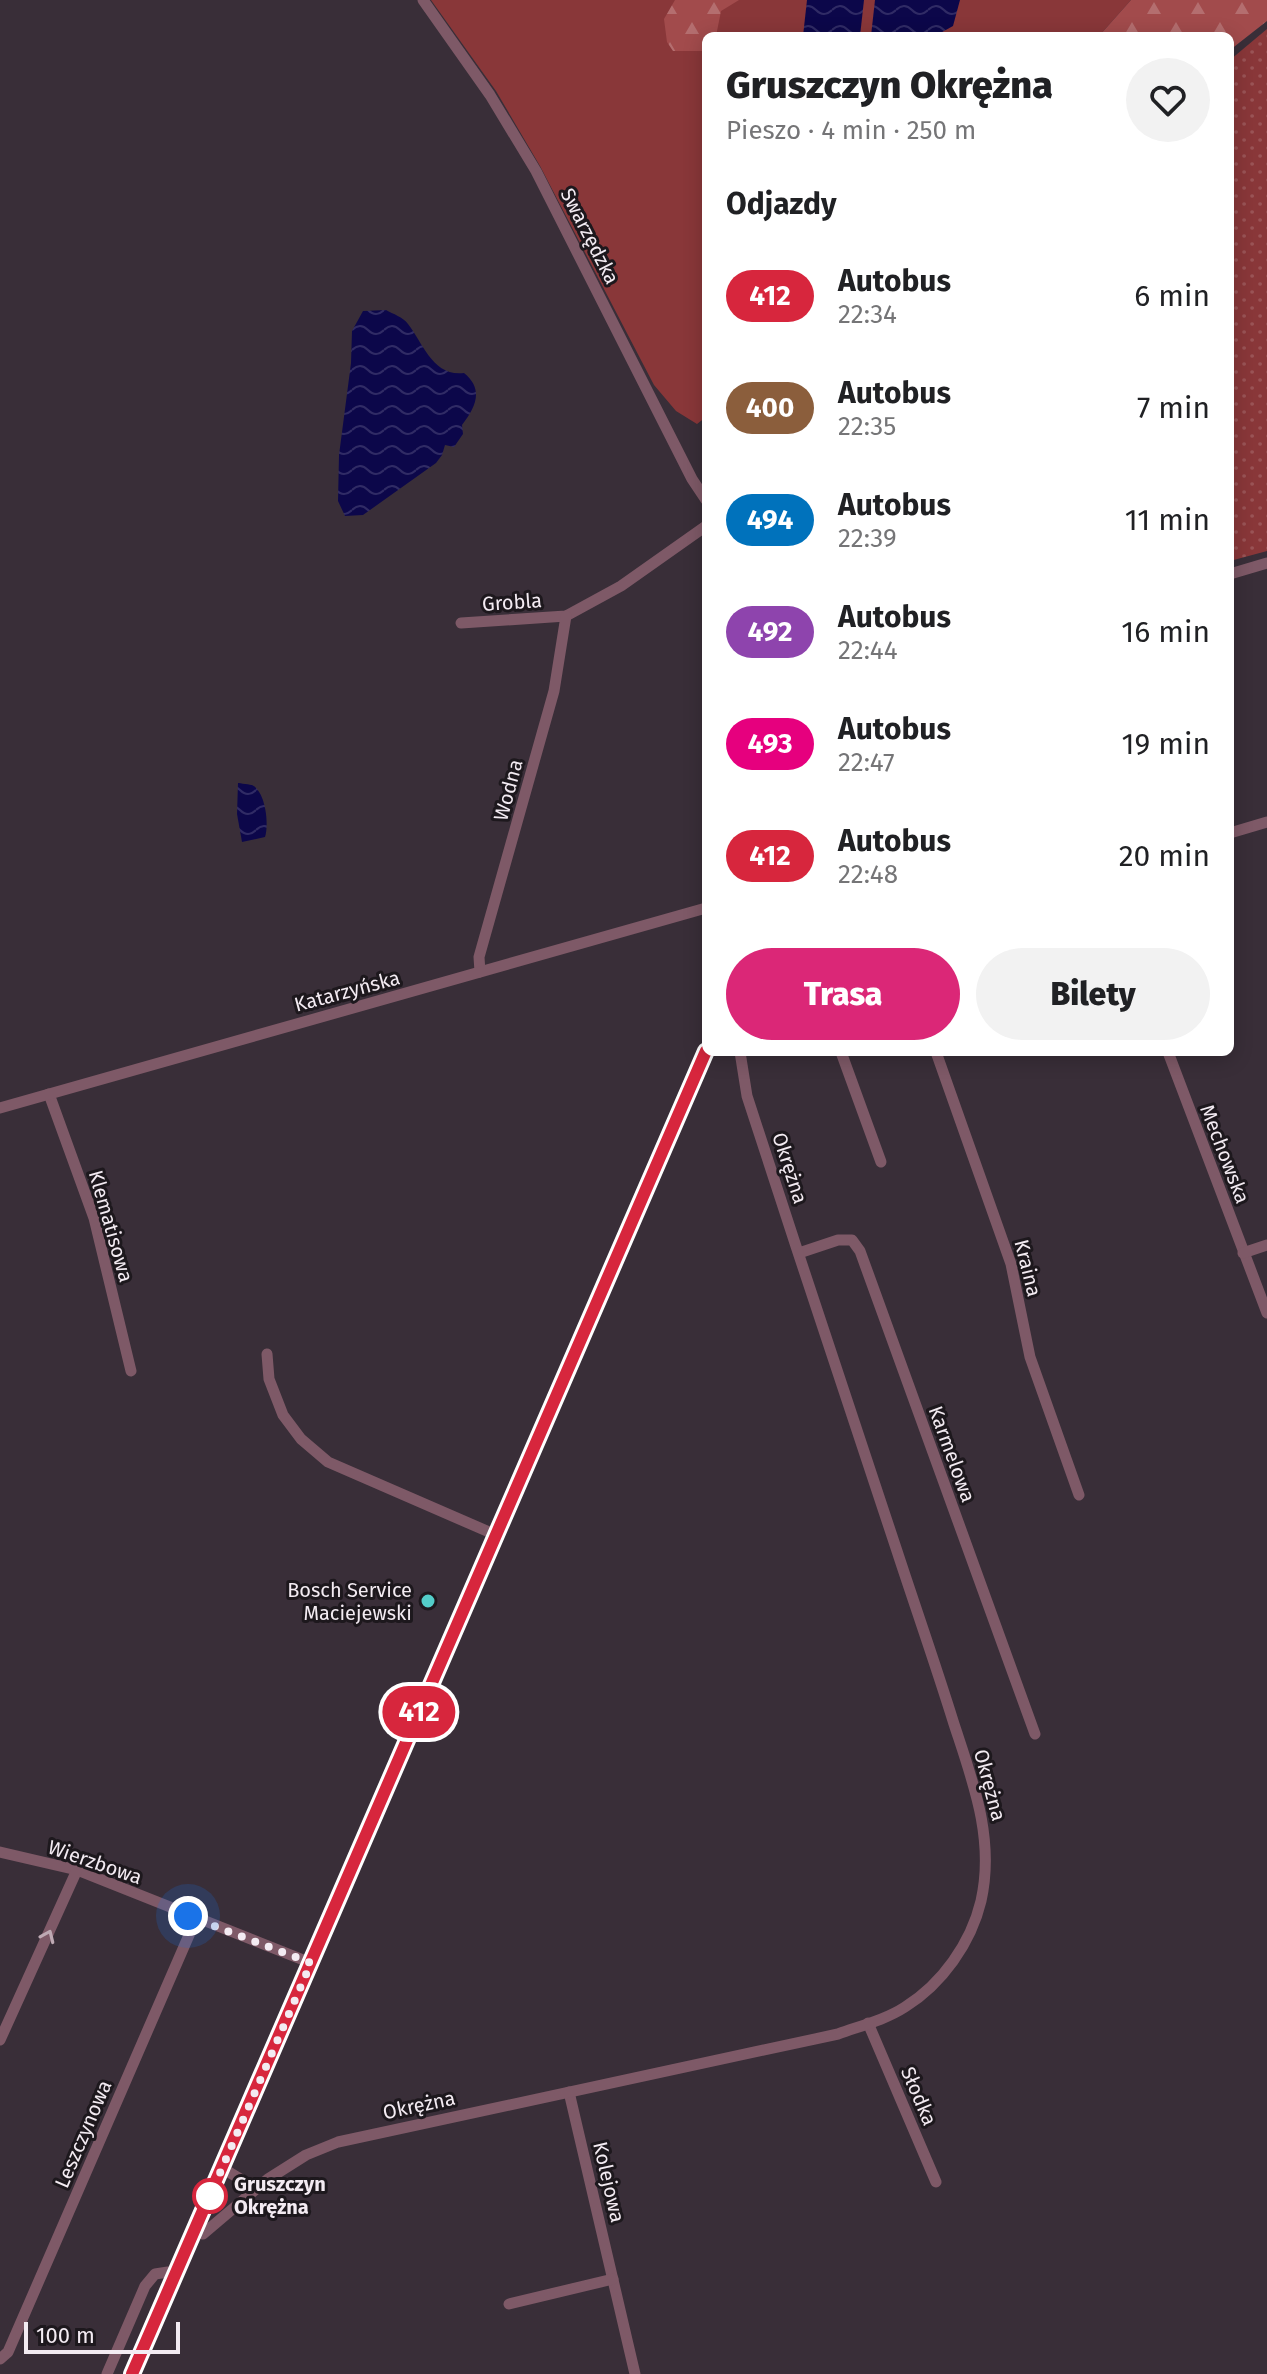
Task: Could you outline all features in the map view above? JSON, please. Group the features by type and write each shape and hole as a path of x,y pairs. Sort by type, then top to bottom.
{"street":[{"name":"Swarzędzka","path":"423,0 490,95 541,179 702,494"},
{"path":"566,616 621,586 702,529"},
{"path":"1234,573 1267,563"},
{"name":"Grobla","path":"461,623 566,616"},
{"name":"Wodna","path":"480,972 479,957 554,691 566,616"},
{"path":"1234,832 1267,822"},
{"name":"Katarzyńska","path":"0,1108 702,909"},
{"path":"137,2373 155,2321 704,1056"},
{"name":"Okrężna","path":"195,2230 203,2234 262,2183 306,2155 353,2138 838,2034 868,2023 904,2008 941,1978 966,1938 980,1905 984,1882 986,1844 980,1807 938,1670 747,1096 741,1056"},
{"path":"842,1056 881,1162"},
{"name":"Kraina","path":"937,1056 1011,1264 1030,1357 1079,1495"},
{"name":"Mechowska","path":"1169,1056 1267,1313"},
{"name":"Klematisowa","path":"49,1094 94,1218 131,1371"},
{"name":"Karmelowa","path":"799,1253 838,1240 852,1240 860,1251 1035,1734"},
{"path":"1243,1253 1267,1245"},
{"path":"267,1354 269,1379 283,1415 301,1439 328,1462 496,1535"},
{"name":"Wierzbowa","path":"0,1852 77,1870 311,1963"},
{"path":"0,2040 77,1870"},
{"name":"Leszczynowa","path":"0,2359 8,2352 196,1919"},
{"name":"Słodka","path":"868,2023 936,2182"},
{"name":"Kolejowa","path":"569,2092 635,2374"},
{"path":"222,2168 247,2183 262,2183"},
{"path":"107,2374 145,2286 155,2274 168,2272 176,2275"},
{"path":"509,2304 613,2279"},
{"path":"134,2312 155,2321"}],"shaded area":[{"path":"431,0 1131,0 1103,32 702,32 702,420 697,424 676,411 654,385 540,166 496,91"},
{"path":"1267,29 1267,551 1234,560 1234,57"}],"green space":[{"path":"675,0 739,0 721,11 717,32 702,32 702,51 673,51 667,42 664,19"},
{"path":"1131,0 1267,0 1267,21 1234,47 1234,32 1103,32"}],"water":[{"path":"807,0 864,0 860,32 803,32"},
{"path":"875,0 960,0 953,26 942,32 871,32"},
{"path":"386,310 406,322 430,357 444,370 464,373 474,385 476,398 462,425 463,434 454,447 445,445 436,463 363,515 345,516 338,501 339,455 352,331 363,311"},
{"path":"238,783 252,785 260,794 267,825 265,837 242,842 237,814"}],"bus line":[{"name":"412","path":"132,2374 704,1056"}],"place":[{"name":"Bosch Service Maciejewski","path":"428,1601"},
{"name":"Gruszczyn Okrężna","path":"210,2196"}],"route":[{"path":"188,1916 311,1963 210,2196"}]}
